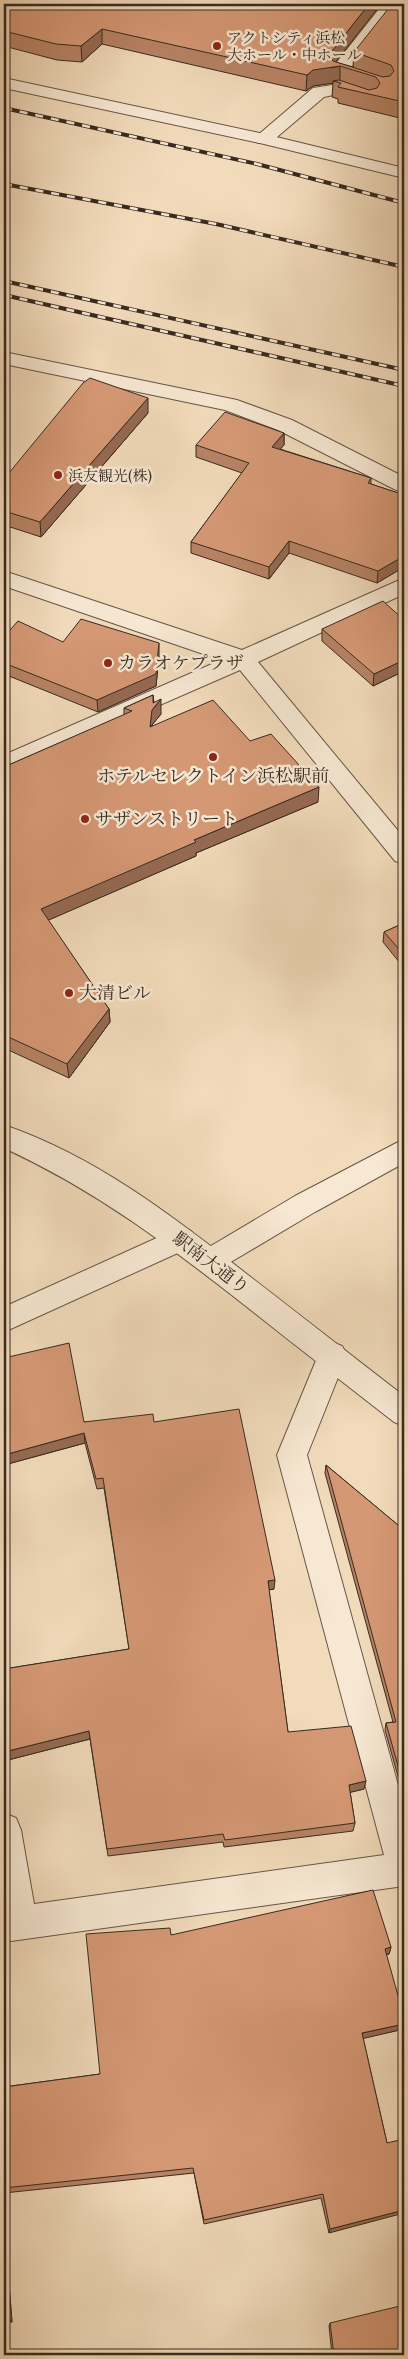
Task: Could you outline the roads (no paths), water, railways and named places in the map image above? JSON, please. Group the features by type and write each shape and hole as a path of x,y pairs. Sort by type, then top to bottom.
{"street":[{"path":"264,138 319,92 339,89 377,94 339,71 392,4"},
{"path":"4,82 264,138 404,173"},
{"path":"4,358 230,405 285,425 404,485"},
{"path":"4,578 243,659 404,855"},
{"path":"4,765 402,589"},
{"name":"駅南大通り","path":"4,1136 87,1176 133,1205 181,1239 404,1413"},
{"path":"209,1261 305,1204 404,1150"},
{"path":"4,1320 181,1239"},
{"path":"4,1830 12,1924 404,1868 292,1455 332,1356"}],"railway":[{"path":"4,108 257,164 404,203"},
{"path":"4,184 216,224 404,267"},
{"path":"4,281 404,370"},
{"path":"4,295 404,386"}],"place":[{"name":"アクトシティ浜松 大ホール・中ホール","path":"217,46"},
{"name":"浜友観光(株)","path":"58,475"},
{"name":"カラオケプラザ","path":"108,663"},
{"name":"ホテルセレクトイン浜松駅前","path":"213,757"},
{"name":"サザンストリート","path":"85,819"},
{"name":"大清ビル","path":"69,993"}]}
